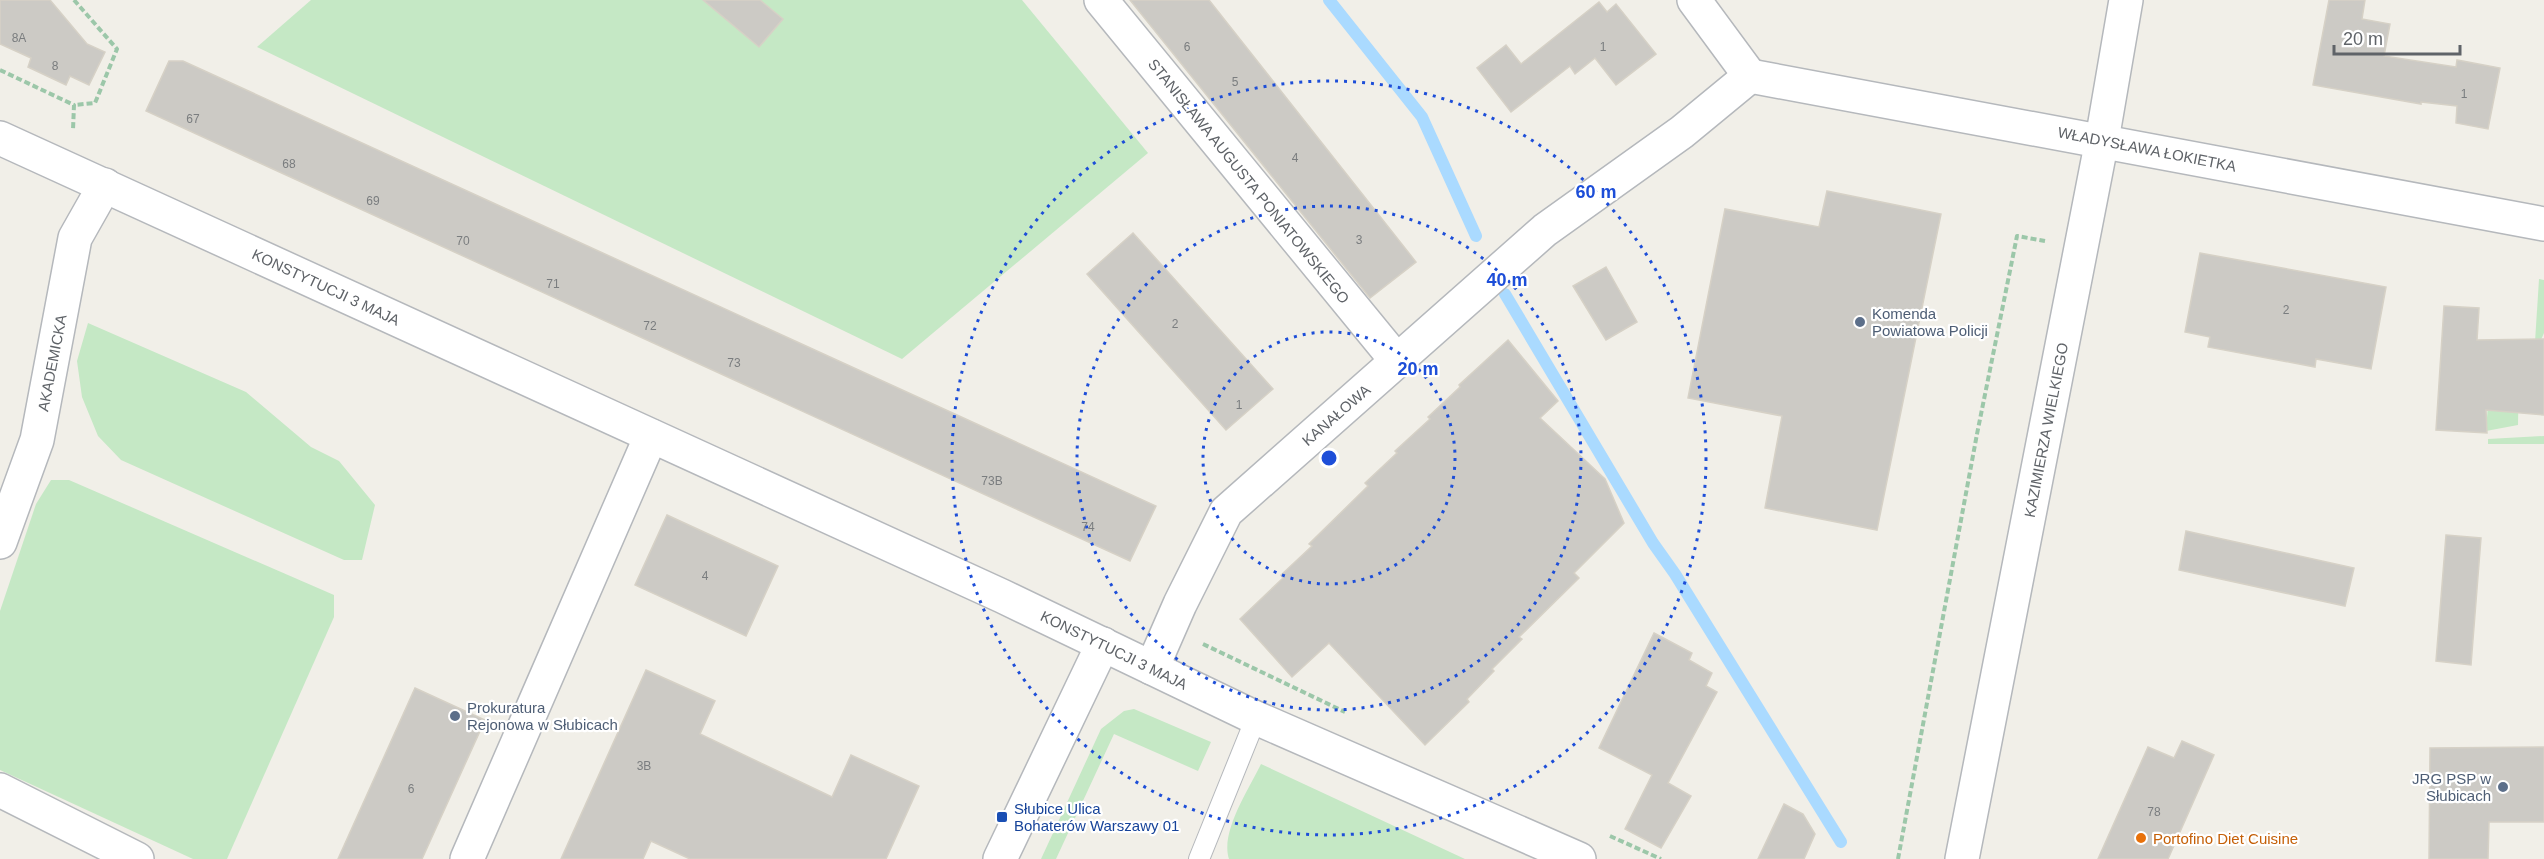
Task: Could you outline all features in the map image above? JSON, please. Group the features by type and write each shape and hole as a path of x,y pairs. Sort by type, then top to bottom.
{"street":[{"name":"STANISŁAWA AUGUSTA PONIATOWSKIEGO","path":"1101,0 1397,362"},
{"path":"1694,0 1750,76"},
{"name":"KAZIMIERZA WIELKIEGO","path":"1962,859 2102,140 2126,0"},
{"name":"KANAŁOWA","path":"1152,668 1180,604 1226,512 1545,230 1682,132 1750,76"},
{"name":"WŁADYSŁAWA ŁOKIETKA","path":"1750,76 2544,224"},
{"name":"KONSTYTUCJI 3 MAJA","path":"0,138 1103,644 1533,850 1578,859"},
{"name":"AKADEMICKA","path":"0,542 37,440 75,238 105,185"},
{"path":"467,859 651,436"},
{"path":"1000,859 1103,644"},
{"path":"0,790 137,859"}],"lane":[{"path":"1199,859 1256,718"}],"path":[{"path":"74,0 117,49 94,103 74,105"},
{"path":"1898,859 1975,446 2017,236 2081,247"}],"green space":[{"path":"311,0 1022,0 1148,153 902,359 257,47"},
{"path":"2539,279 2544,280 2544,333 2540,342 2535,342"},
{"path":"88,323 246,392 311,447 339,461 375,505 362,560 344,560 121,460 98,436 82,397 77,361"},
{"path":"2519,367 2518,425 2486,431 2489,392"},
{"path":"2544,436 2544,444 2488,444 2488,439"},
{"path":"51,480 69,480 334,595 334,617 227,859 193,859 0,770 0,611 36,504"},
{"path":"1134,709 1211,742 1198,771 1114,734 1056,859 1041,859 1101,729 1124,711"},
{"path":"1261,764 1465,859 1229,859 1227,848 1232,824"}],"building":[{"path":"0,0 50,0 87,44 105,52 89,85 70,76 66,85 28,67 31,58 0,44"},
{"path":"703,0 760,0 783,19 759,47"},
{"path":"1130,0 1209,0 1416,262 1370,298"},
{"path":"2329,0 2365,0 2362,19 2390,24 2384,56 2456,67 2457,60 2500,68 2488,129 2456,123 2457,106 2421,102 2421,104 2313,85"},
{"path":"1599,2 1607,12 1616,4 1656,54 1616,85 1595,58 1575,74 1570,66 1511,112 1477,68 1506,45 1521,64"},
{"path":"169,61 183,61 1156,506 1130,561 146,111"},
{"name":"Komenda Powiatowa Policji","path":"1827,191 1941,214 1877,530 1765,508 1782,416 1688,398 1725,209 1819,227"},
{"path":"1133,233 1273,389 1226,430 1087,274"},
{"path":"2200,253 2386,287 2371,369 2316,359 2315,367 2208,347 2210,337 2185,332"},
{"path":"1606,267 1637,322 1606,340 1573,286"},
{"path":"2444,306 2479,308 2477,340 2544,339 2544,415 2486,410 2487,433 2436,430"},
{"path":"1508,340 1558,401 1540,418 1605,479 1624,523 1574,573 1579,578 1519,637 1522,639 1492,669 1494,671 1467,699 1469,702 1425,745 1329,643 1292,677 1240,619 1283,578 1281,575 1312,546 1309,544 1368,486 1365,483 1397,453 1395,451 1430,419 1428,417 1460,387 1459,385"},
{"path":"667,515 778,566 746,636 635,585"},
{"path":"2186,531 2354,568 2345,606 2179,570"},
{"path":"2446,535 2481,538 2471,665 2436,661"},
{"path":"1654,633 1692,653 1689,660 1712,673 1706,686 1717,692 1668,783 1691,796 1661,848 1625,829 1652,775 1599,748"},
{"path":"646,670 715,701 700,734 832,797 851,755 919,786 886,859 690,859 651,841 643,859 561,859"},
{"path":"415,688 485,720 422,859 338,859"},
{"path":"2182,741 2214,755 2168,859 2098,859 2148,747 2174,758"},
{"path":"2544,747 2544,822 2489,822 2488,859 2429,859 2430,748"},
{"path":"1784,804 1803,814 1815,834 1804,859 1758,859"}],"waterway":[{"path":"1329,0 1422,117 1476,236"},
{"path":"1505,294 1653,543 1675,574 1841,842"}],"place":[{"name":"Komenda Powiatowa Policji","path":"1860,322"},
{"name":"Prokuratura Rejonowa w Słubicach","path":"455,716"},
{"name":"JRG PSP w Słubicach","path":"2503,787"},
{"name":"Słubice Ulica Bohaterów Warszawy 01","path":"1002,817"},
{"name":"Portofino Diet Cuisine","path":"2141,838"}]}
